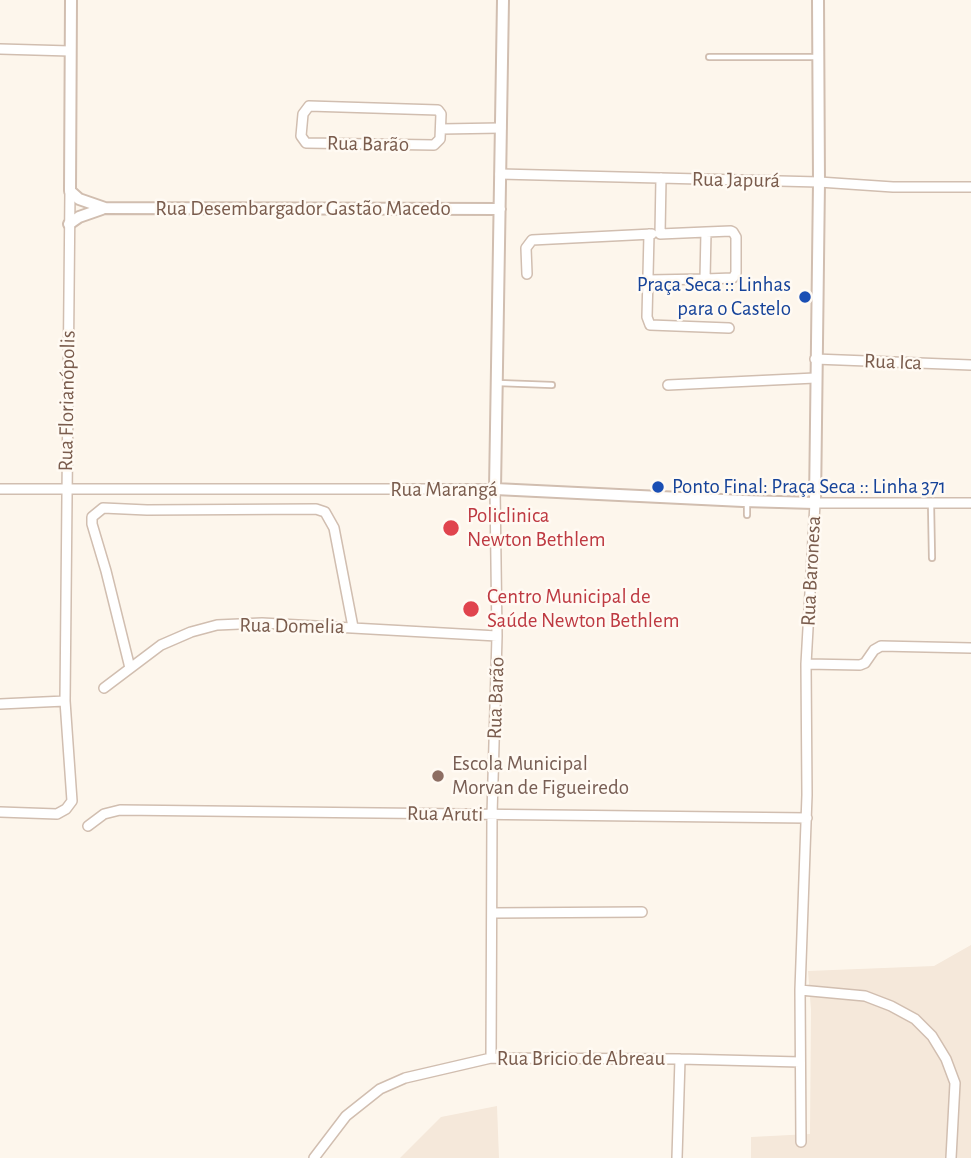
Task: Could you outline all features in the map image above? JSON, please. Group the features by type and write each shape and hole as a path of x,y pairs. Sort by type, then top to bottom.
{"street":[{"name":"Rua Florianópolis","path":"0,812 57,814 66,809 72,801 65,702 71,0"},
{"name":"Rua Barão","path":"491,1058 492,815 498,636 495,489 503,0"},
{"name":"Rua Baronesa","path":"801,1142 800,990 807,818 806,664 815,503 818,0"},
{"path":"0,49 70,51"},
{"name":"Rua Barão","path":"309,106 436,110 441,114 441,129 439,141 434,145 306,143 301,136 303,114 309,106"},
{"path":"441,129 501,128"},
{"name":"Rua Japurá","path":"500,174 819,182 893,187 971,187"},
{"path":"660,234 661,178"},
{"name":"Rua Desembargador Gastão Macedo","path":"70,191 79,199 105,208"},
{"name":"Rua Desembargador Gastão Macedo","path":"69,224 89,212 105,208 500,209"},
{"path":"527,274 526,248 532,240 731,231 735,233 736,273 733,278 648,280"},
{"path":"705,279 706,232"},
{"path":"649,234 647,320 653,327 729,328"},
{"name":"Rua Ica","path":"815,359 971,365"},
{"path":"668,385 815,378"},
{"name":"Rua Marangá","path":"0,489 495,489 747,502 971,503"},
{"path":"130,668 107,571 92,524 92,517 103,508 316,509 325,512 334,528 353,628"},
{"name":"Rua Domelia","path":"104,688 161,645 191,632 217,625 262,623 498,636"},
{"path":"806,664 865,663 874,650 881,646 971,648"},
{"path":"0,704 65,702"},
{"name":"Rua Aruti","path":"88,826 104,814 120,810 807,818"},
{"path":"493,913 642,912"},
{"path":"800,990 865,996 915,1018 932,1036 956,1083 951,1158"},
{"name":"Rua Bricio de Abreau","path":"314,1158 346,1115 380,1089 405,1078 491,1058 800,1062"},
{"path":"677,1158 680,1059"}],"lane":[{"path":"709,57 818,57"},
{"path":"498,383 552,385"},
{"path":"747,502 747,516"},
{"path":"931,503 932,558"}],"shaded area":[{"path":"971,945 971,1158 751,1158 751,1137 810,1134 811,1010 808,971 934,966"},
{"path":"497,1106 499,1158 400,1158 441,1117"}],"place":[{"name":"Praça Seca :: Linhas para o Castelo","path":"805,297"},
{"name":"Ponto Final: Praça Seca :: Linha 371","path":"658,487"},
{"name":"Policlinica Newton Bethlem","path":"451,528"},
{"name":"Centro Municipal de Saúde Newton Bethlem","path":"471,609"},
{"name":"Escola Municipal Morvan de Figueiredo","path":"438,776"}]}
